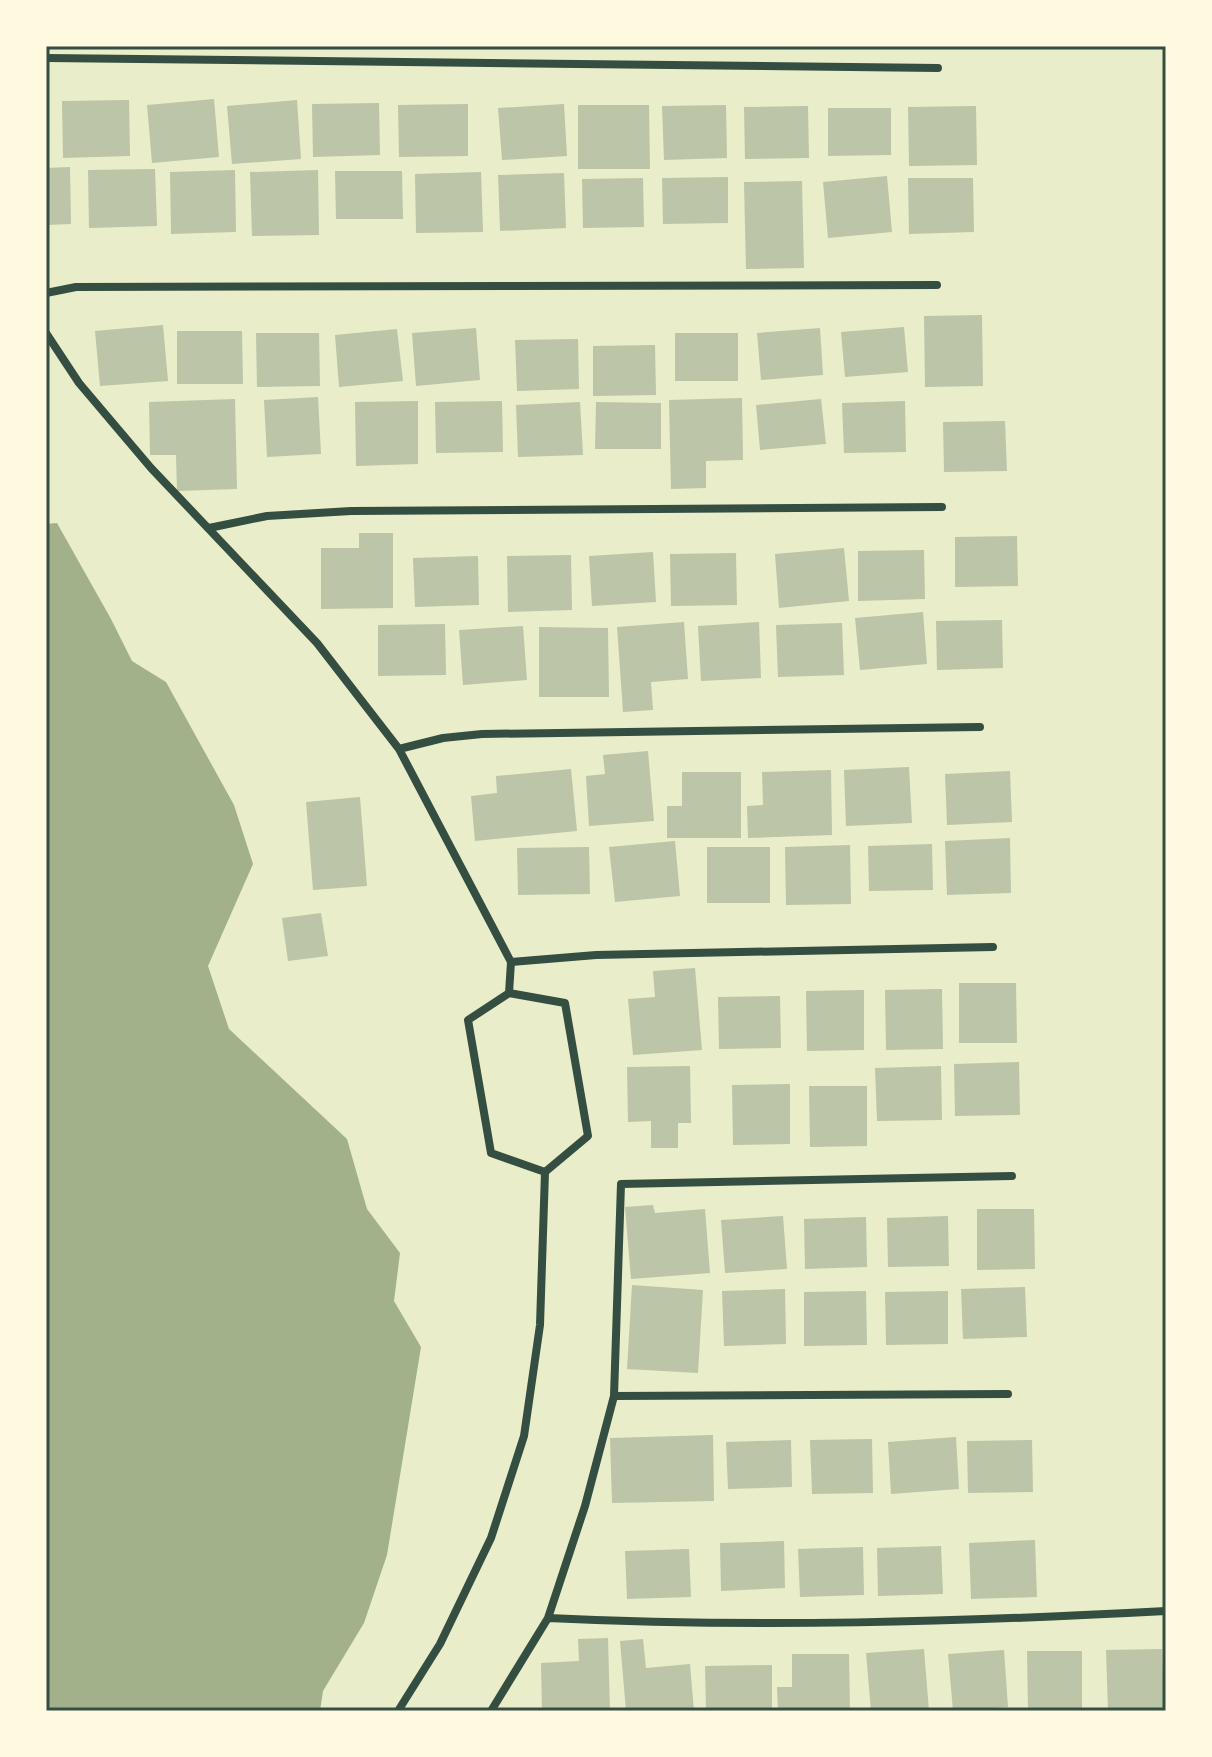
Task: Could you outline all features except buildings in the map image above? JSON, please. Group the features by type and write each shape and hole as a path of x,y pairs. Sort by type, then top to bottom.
{"street":[{"path":"46,58 938,68"},
{"path":"46,293 76,287 937,285"},
{"path":"46,333 79,383 151,468 317,643 399,749 511,962 509,993"},
{"path":"209,528 267,516 351,511 942,507"},
{"path":"399,749 443,738 482,734 980,727"},
{"path":"511,962 596,955 993,947"},
{"path":"398,1711 440,1644 491,1538 524,1436 540,1325 545,1172 588,1136 565,1003 509,993 468,1020 491,1153 545,1172"},
{"path":"491,1711 548,1618 585,1506 614,1396 621,1184 1012,1176"},
{"path":"614,1396 1008,1394"},
{"path":"548,1618 643,1622 984,1621 1166,1611"}],"shaded area":[{"path":"57,523 132,661 166,682 234,805 253,864 208,966 229,1029 347,1139 367,1209 400,1253 394,1301 421,1347 387,1555 364,1623 323,1691 320,1711 46,1711 46,524"}]}
